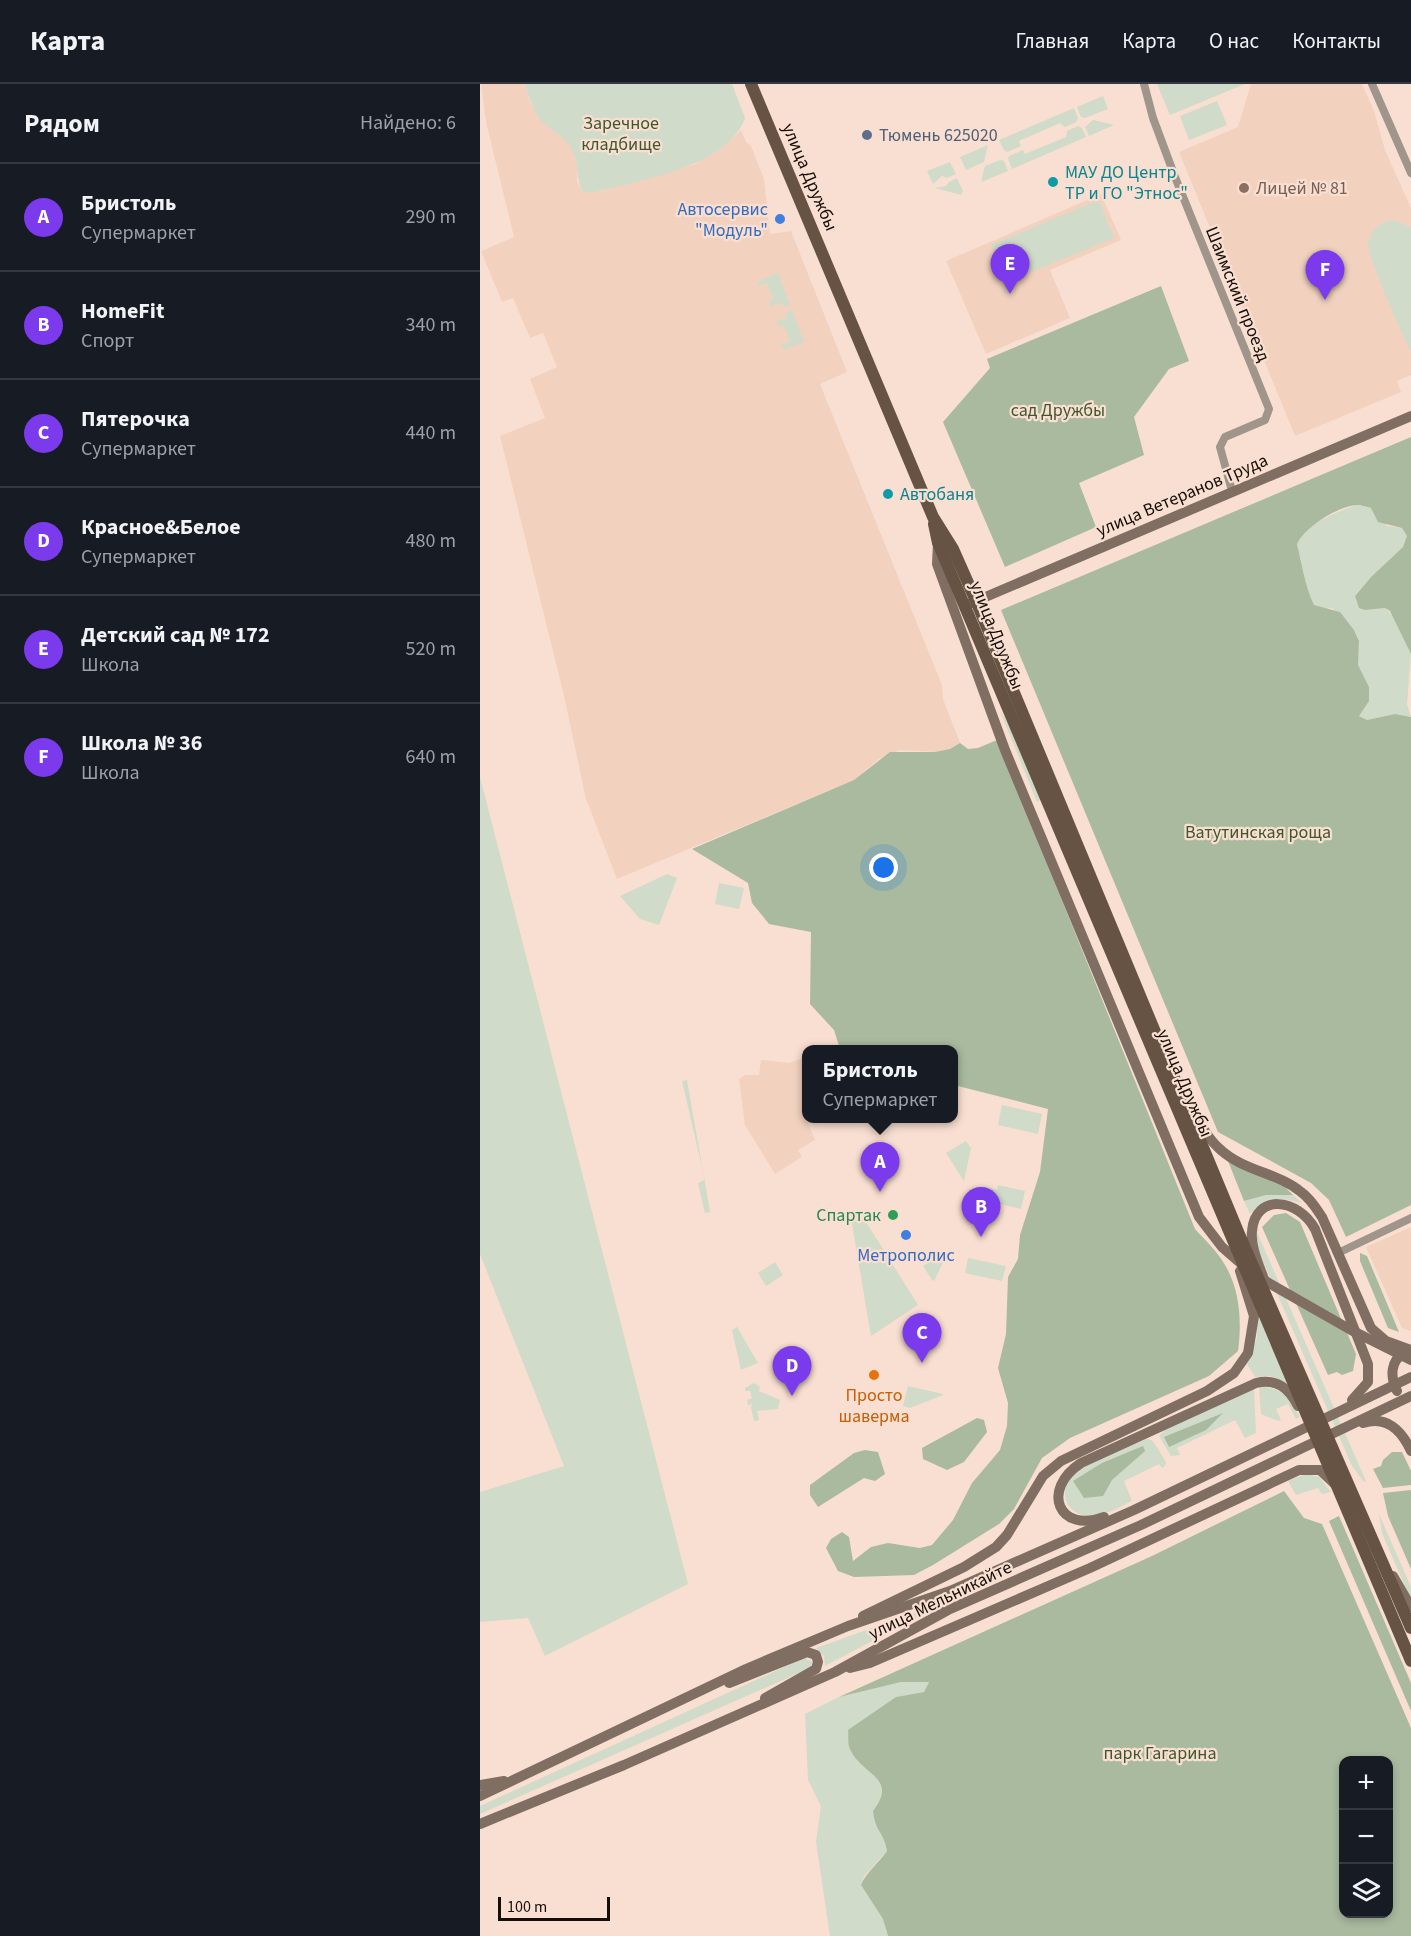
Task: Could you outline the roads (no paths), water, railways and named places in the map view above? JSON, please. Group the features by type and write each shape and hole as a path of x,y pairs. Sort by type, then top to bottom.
{"main road":[{"name":"улица Дружбы","path":"751,84 933,517 953,549 1045,800 1411,1661"},
{"name":"улица Ветеранов Труда","path":"953,611 1411,416"},
{"name":"улица Дружбы","path":"933,517 938,543 971,603 1411,1628"},
{"path":"938,543 937,564 1005,750 1199,1217 1222,1247 1270,1285 1411,1360"},
{"path":"1173,1074 1214,1144 1236,1161 1286,1182 1302,1192 1322,1217 1371,1328 1386,1341 1411,1350"},
{"path":"1273,1308 1252,1239 1256,1218 1266,1208 1282,1204 1303,1212 1314,1229 1364,1353 1369,1375 1368,1382 1356,1398 1332,1414"},
{"path":"848,1626 876,1608 983,1557 1008,1535 1043,1476 1061,1461 1207,1391 1234,1373 1248,1353 1254,1317 1232,1237"},
{"path":"1411,1350 1396,1359 1393,1371 1395,1387 1411,1404"},
{"name":"улица Мельникайте","path":"480,1796 709,1688 848,1626 950,1591 1134,1510 1411,1377"},
{"path":"1134,1510 1079,1521 1065,1513 1060,1506 1059,1485 1064,1476 1081,1463 1256,1383 1275,1382 1287,1388 1314,1429"},
{"name":"улица Мельникайте","path":"480,1824 835,1672 948,1610 1141,1525 1411,1396"},
{"path":"1339,1429 1366,1421 1381,1421 1397,1428 1411,1451"},
{"path":"835,1672 870,1663 1090,1568 1299,1470 1320,1470 1337,1485"},
{"path":"1382,1559 1411,1606"},
{"path":"709,1688 740,1680 807,1652 816,1655 819,1662 816,1669 770,1694 756,1707"},
{"path":"480,1785 510,1781"}],"street":[{"name":"Шаимский проезд","path":"1144,84 1153,118 1175,177 1269,409 1265,420 1225,437 1220,447 1232,491"},
{"path":"1372,84 1411,173"},
{"path":"1338,1253 1411,1218"}],"place":[{"name":"Тюмень 625020","path":"867,135"},
{"name":"МАУ ДО Центр ТР и ГО \"Этнос\"","path":"1053,182"},
{"name":"Лицей № 81","path":"1244,188"},
{"name":"Автосервис \"Модуль\"","path":"780,219"},
{"name":"Детский сад № 172","path":"1010,294"},
{"name":"Школа № 36","path":"1325,300"},
{"name":"Автобаня","path":"888,494"},
{"name":"Бристоль","path":"880,1192"},
{"name":"Спартак","path":"893,1215"},
{"name":"Метрополис","path":"906,1235"},
{"name":"HomeFit","path":"981,1237"},
{"name":"Пятерочка","path":"922,1363"},
{"name":"Просто шаверма","path":"874,1375"},
{"name":"Красное&Белое","path":"792,1396"}],"park label":[{"name":"Заречное кладбище","path":"621,133"},
{"name":"сад Дружбы","path":"1058,410"},
{"name":"Ватутинская роща","path":"1258,832"},
{"name":"парк Гагарина","path":"1160,1753"}]}
